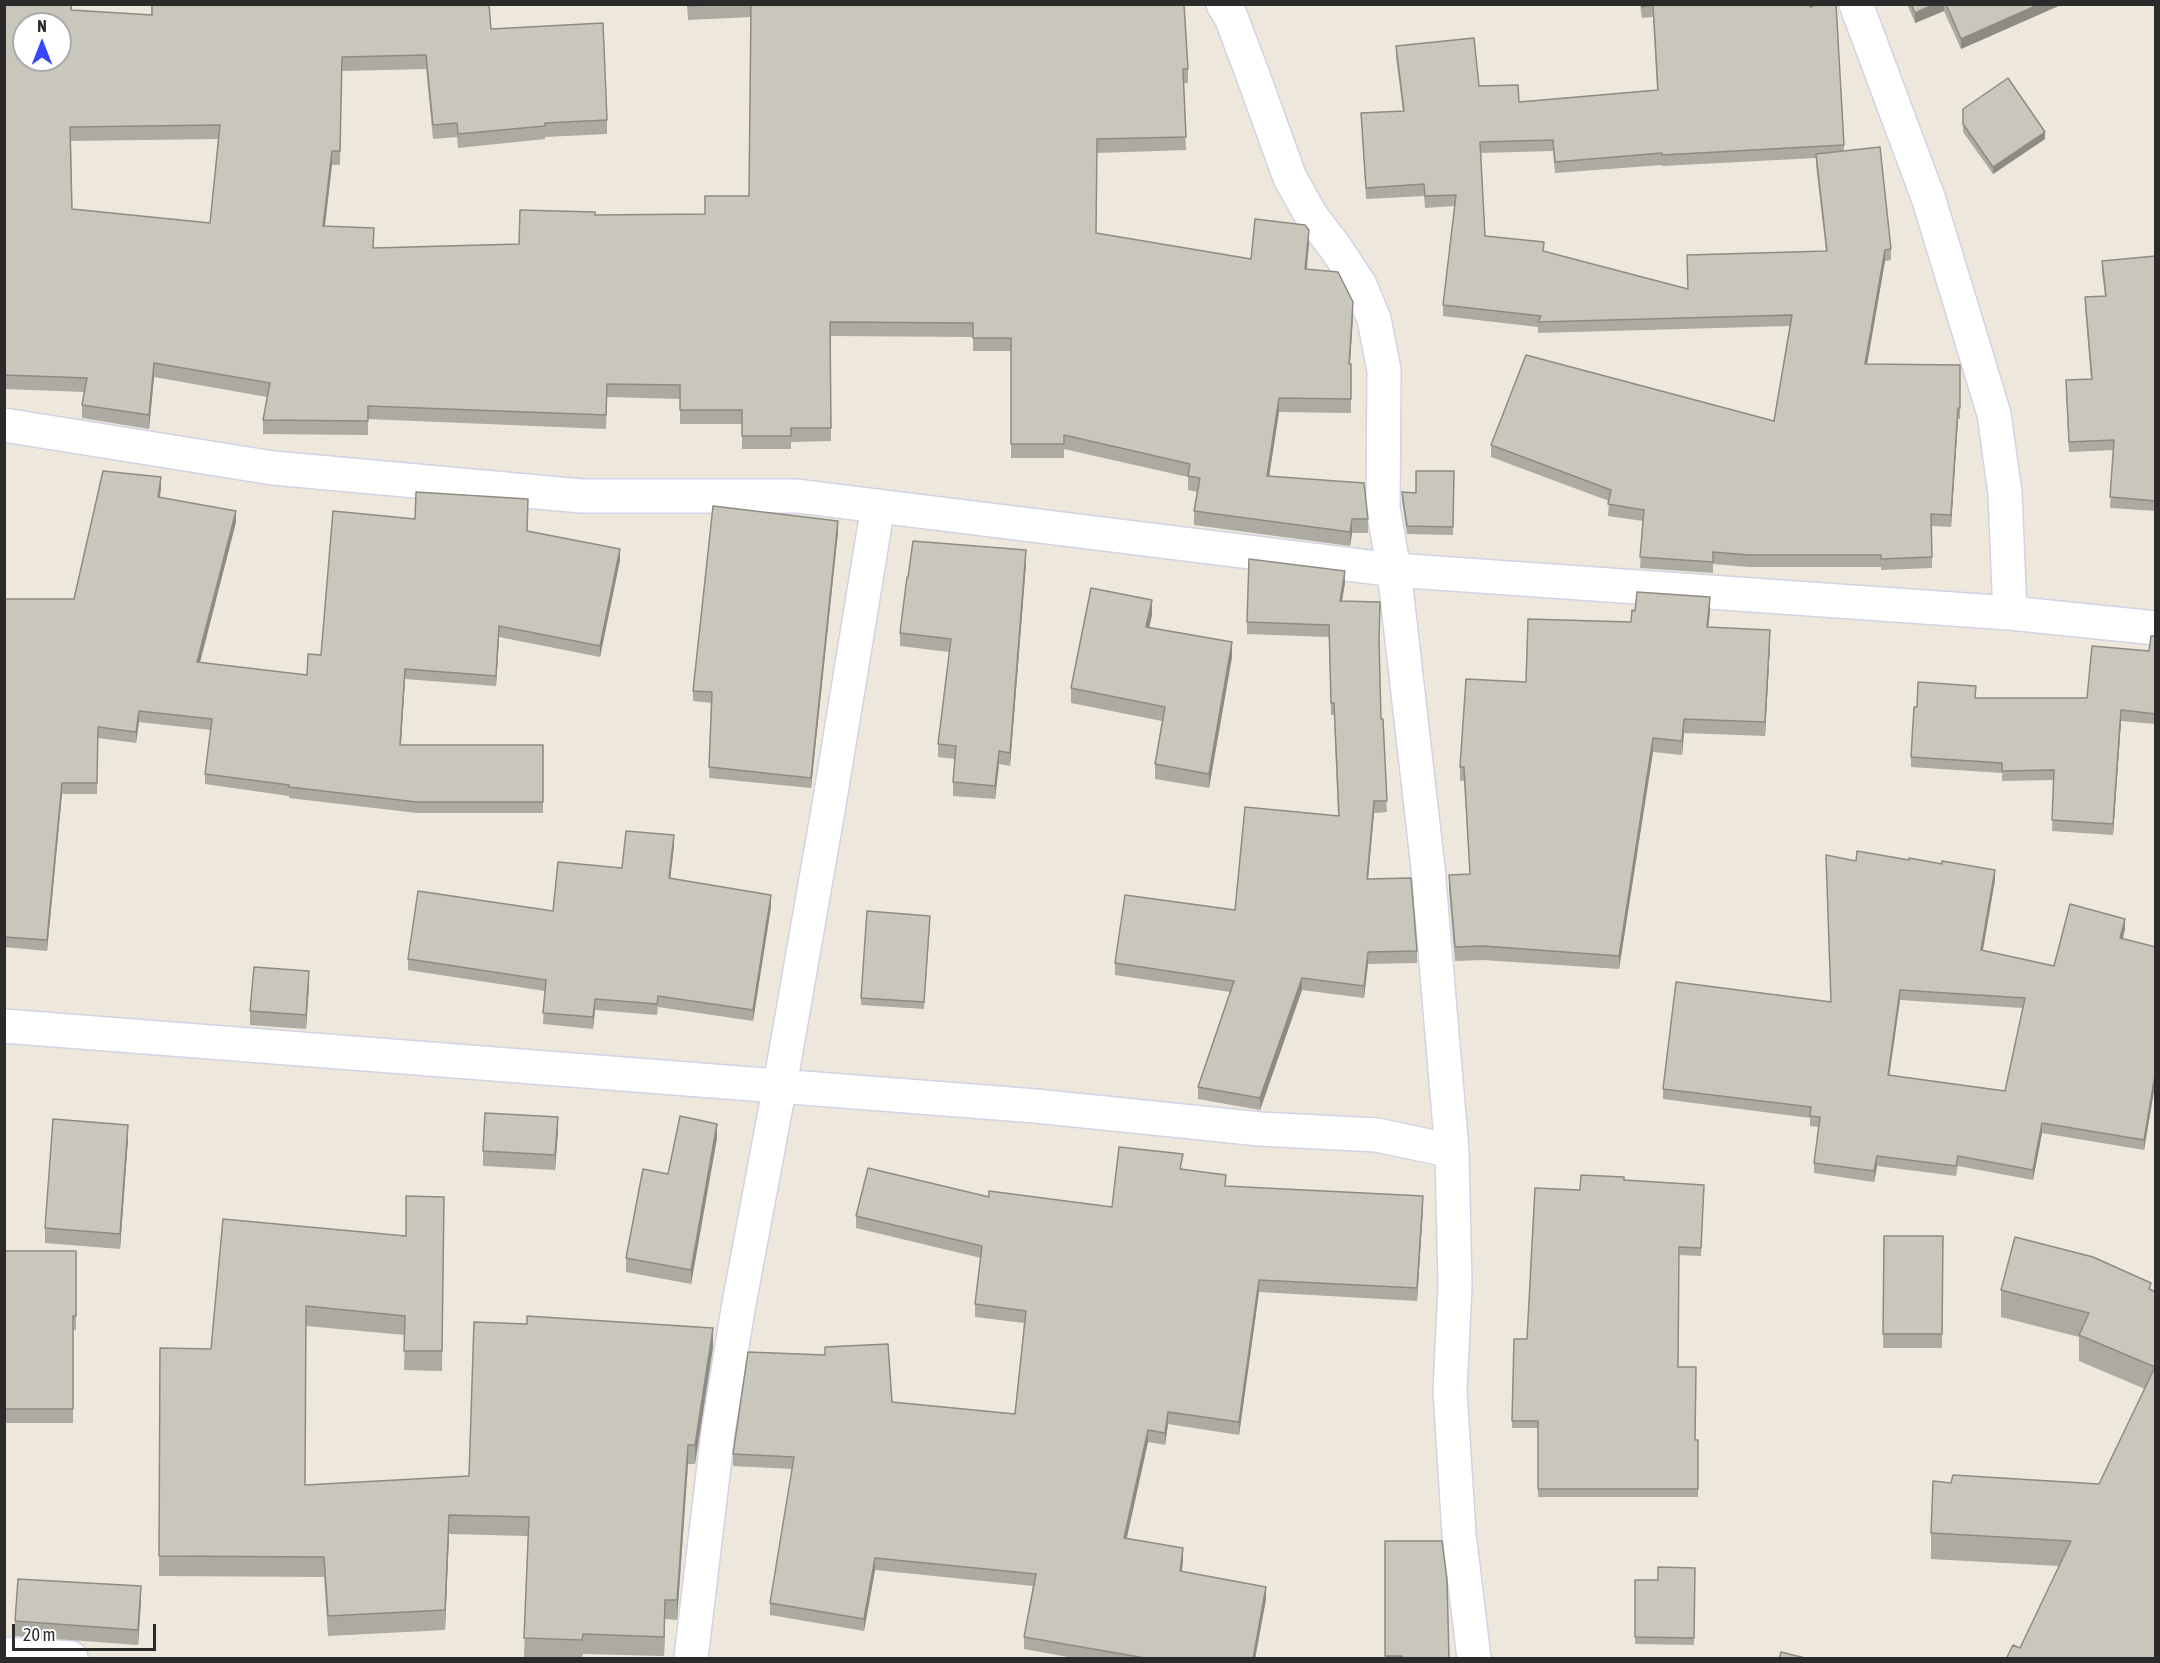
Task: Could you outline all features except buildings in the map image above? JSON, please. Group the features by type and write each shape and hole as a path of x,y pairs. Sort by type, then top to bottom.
{"street":[{"path":"1223,4 1231,17 1290,178 1312,217 1360,285 1374,320 1384,370 1383,508 1394,570 1428,868 1452,1151 1455,1286 1450,1391 1459,1534 1474,1659"},
{"path":"1856,4 1929,200 1994,414 2005,493 2010,613"},
{"path":"4,425 273,468 582,496 797,496 1394,570 2010,613 2156,628"},
{"path":"691,1659 718,1432 829,805 878,506"},
{"path":"4,1026 780,1085 1036,1106 1260,1129 1377,1135 1452,1151"},
{"path":"4,1654 71,1659"}]}
